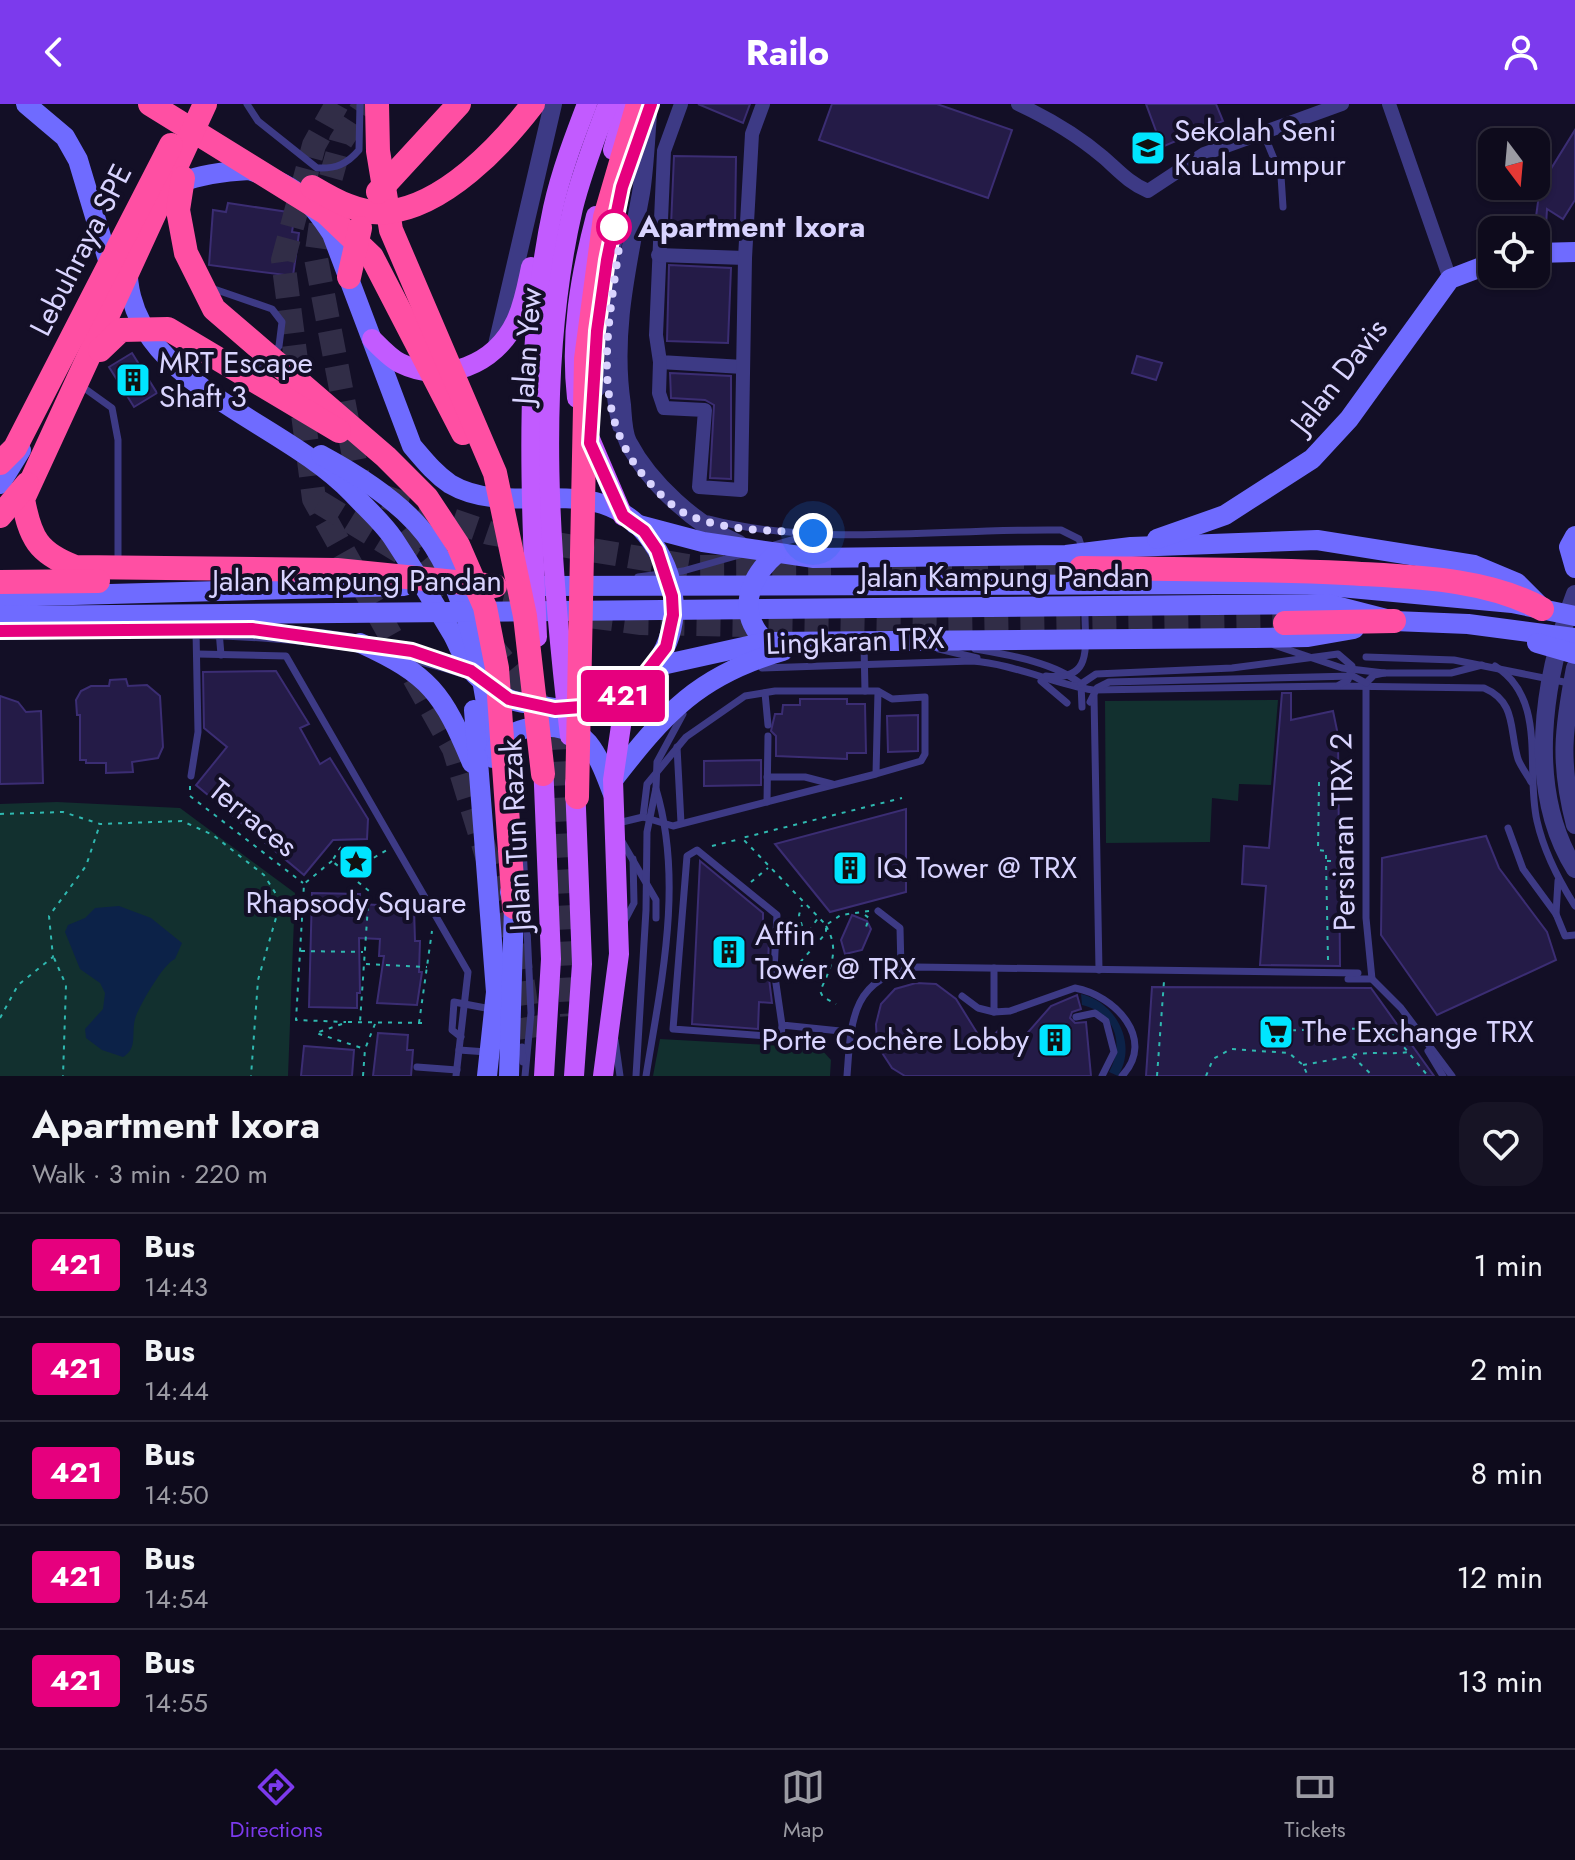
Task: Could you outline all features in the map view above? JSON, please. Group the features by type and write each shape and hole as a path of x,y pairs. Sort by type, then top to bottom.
{"highway":[{"path":"205,104 92,357 23,499 28,528 48,557 75,567 337,570 490,596"},
{"path":"377,104 378,151 391,230 418,300 481,435 509,533 525,616 543,774"},
{"path":"349,277 360,226 380,188 459,104"},
{"path":"178,105 334,200 361,210 386,212 432,197 456,180 492,150 533,104"},
{"path":"178,105 178,210 186,253 214,309 334,410 427,498 490,596 518,749"},
{"path":"178,105 326,213 372,257 444,393 484,486 509,533"},
{"path":"133,225 178,105"},
{"name":"Lebuhraya SPE","path":"0,444 178,105"},
{"name":"Lebuhraya SPE","path":"0,463 15,448 178,105"},
{"path":"577,797 586,359 605,217 639,109"},
{"path":"0,516 22,493 92,359 121,330 168,329 209,350 331,425 427,498"},
{"path":"1083,578 1278,570 1419,577 1514,593 1542,609"},
{"path":"2,586 337,586"},
{"path":"490,596 504,732 514,907"},
{"path":"514,907 523,846 518,749 525,616"},
{"path":"1285,623 1394,621"}],"main road":[{"path":"26,104 58,129 78,160 111,270"},
{"path":"372,339 398,363 421,371 446,373 475,365 496,349 515,323 525,298 552,174 573,104"},
{"name":"Jalan Yew","path":"551,592 531,426 541,282 553,207 587,104"},
{"name":"Jalan Yew","path":"551,592 550,464 559,300 573,211 608,104"},
{"path":"639,109 576,307 573,364 577,403 590,443 629,520 749,549 814,558 1034,555 1131,547 1317,540 1474,565 1517,583 1542,609"},
{"path":"0,484 133,225 151,202 171,185 208,172 249,170 286,182 313,205 332,234 412,446 434,471 452,485 495,498 576,497 603,504 629,520 657,550 672,596 673,615 666,647 632,691 622,719 613,787 619,932 605,1076"},
{"path":"133,225 126,261 130,287 153,345 190,381 301,451 348,489 390,534 471,671 509,699 555,709 594,706 632,691"},
{"path":"1550,253 1575,252"},
{"path":"1450,279 1478,268"},
{"name":"Jalan Davis","path":"1131,547 1225,515 1312,459 1349,419 1450,279"},
{"path":"237,411 345,468 406,515 434,546 477,644 492,748 502,866 514,907 509,1076"},
{"path":"1575,536 1569,547 1570,562 1575,568"},
{"path":"766,642 753,629 749,605 756,575 776,554"},
{"name":"Jalan Kampung Pandan","path":"2,586 139,592 337,586 490,596 551,592 1258,583 1417,592 1542,609 1571,626"},
{"name":"Jalan Tun Razak","path":"544,1076 551,959 543,774 551,592"},
{"name":"Jalan Tun Razak","path":"551,592 577,797 581,874 582,964 574,1076"},
{"name":"Jalan Kampung Pandan","path":"0,616 1328,604 1394,621 1571,626"},
{"path":"653,667 766,642 1254,638 1325,635 1394,621"},
{"path":"1468,624 1575,654"},
{"path":"1519,637 1575,667"},
{"path":"613,787 655,726 706,681 746,661 822,640"},
{"path":"360,643 400,661 427,680 446,705 480,787"},
{"path":"471,671 496,992 486,1068"},
{"path":"480,787 500,741 521,728 565,729 586,740 613,787"}],"street":[{"path":"496,349 553,104"},
{"path":"681,104 664,151 656,335 660,362 659,393 664,408 705,410 699,487 741,490 745,258 752,134 763,104"},
{"path":"1018,104 1052,120 1102,156 1133,185 1148,191 1204,154 1342,104"},
{"path":"1389,104 1450,279"},
{"path":"639,109 641,191 626,263 616,367 627,439 655,480 719,536 749,549"},
{"path":"590,443 607,260 639,109"},
{"path":"658,255 745,258"},
{"path":"660,362 743,367"},
{"path":"594,391 616,367"},
{"path":"1575,594 1571,626 1547,707 1546,788 1554,825 1575,869"},
{"name":"Jalan Kampung Pandan","path":"0,631 32,636 219,628 412,651 471,671"},
{"path":"1575,667 1562,747 1566,791 1575,825"}],"lane":[{"path":"247,104 258,121 317,168 328,169 342,166 359,150 360,104"},
{"path":"639,109 607,340 610,404 620,443 659,493 686,514 744,528 813,533 1061,530 1079,539 1083,547 1083,578"},
{"path":"1263,132 1281,176 1283,207"},
{"path":"214,289 272,309 282,322 279,346 237,411"},
{"path":"72,380 112,408 118,440 118,574"},
{"path":"551,592 683,571 813,533"},
{"path":"2,586 118,574 303,568"},
{"path":"1003,663 1045,676 1072,675 1081,668 1084,658 1085,602"},
{"path":"191,776 198,732 196,628"},
{"path":"219,628 221,655"},
{"path":"1254,638 1342,668 1384,673 1451,673 1485,664"},
{"path":"864,640 865,691"},
{"path":"898,640 1003,654 1042,665 1077,686 1094,717"},
{"path":"898,640 986,660 1030,675 1052,688 1067,703"},
{"path":"197,654 286,656 468,972 457,1073 417,1067"},
{"path":"1090,702 1097,688 1109,677 1141,672 1267,665 1338,654 1352,666 1348,680 1337,686"},
{"path":"1366,657 1485,664 1575,685"},
{"name":"Lingkaran TRX","path":"636,1076 646,910 647,832 656,788 657,762 675,723 711,692 752,669 783,664 1003,663 1093,690 1337,686 1484,688 1503,700 1512,723 1518,759 1531,782"},
{"path":"1495,666 1517,685 1528,711 1531,782 1537,824 1558,879 1575,906"},
{"path":"1077,686 1096,674 1109,677 1353,676 1366,683 1374,675 1384,673"},
{"name":"Persiaran TRX 2","path":"1366,683 1366,918 1372,979"},
{"path":"1077,686 1082,707"},
{"path":"1093,690 1099,970"},
{"path":"876,774 878,691"},
{"path":"643,817 647,784 677,747 745,696 878,691 892,699 925,697 925,754 921,761 681,823 657,823 643,817 616,828 656,900 656,918"},
{"path":"765,693 768,725"},
{"path":"767,802 768,736"},
{"path":"677,747 681,823"},
{"path":"767,777 805,777 836,784"},
{"path":"646,1076 667,930 669,870 663,811 656,788"},
{"path":"1508,828 1523,869 1556,914 1565,936 1575,935"},
{"path":"523,846 531,1013 524,1076"},
{"path":"697,850 777,915 774,970 781,1037 673,1029 687,856 697,850"},
{"path":"619,932 634,903 633,857"},
{"path":"1556,914 1558,879"},
{"path":"878,911 900,928 901,969"},
{"path":"494,945 503,970"},
{"path":"994,968 994,1012"},
{"path":"847,1076 850,1032 862,996 878,981 901,969 1358,973"},
{"path":"1348,979 1372,979 1401,1008 1452,1076"},
{"path":"962,996 978,1008 994,1012 1010,1011 1049,994 1075,988 1086,990 1121,1010 1133,1034 1135,1054 1122,1076"},
{"path":"464,1004 493,1010"},
{"path":"1401,1008 1443,1076"},
{"path":"1076,1017 1095,1013 1106,1021 1114,1052 1102,1076"},
{"path":"611,1018 620,1076"},
{"path":"782,1025 850,1032"},
{"path":"522,1047 524,1076"},
{"path":"459,1050 486,1068"}],"path":[{"name":"Terraces","path":"191,776 190,796 304,884"},
{"path":"1319,782 1318,850 1326,851 1328,973"},
{"path":"697,850 902,798"},
{"path":"0,814 63,812 100,824 173,820 190,823 213,835 271,883 278,911 258,980 251,1076"},
{"path":"63,1076 66,985 53,957 49,916 86,866 100,824"},
{"path":"742,838 826,925 832,935 834,960 820,991 823,997 836,1004"},
{"path":"347,874 395,846"},
{"path":"341,847 332,861 304,884 296,1020 427,1023"},
{"path":"332,861 369,891 360,1022"},
{"path":"1326,861 1338,861"},
{"path":"753,881 769,867"},
{"path":"802,927 799,915 803,902"},
{"path":"826,925 841,915 878,911"},
{"path":"862,920 864,913"},
{"path":"864,913 869,918 865,930"},
{"path":"419,1023 435,914"},
{"path":"777,915 802,927 818,942"},
{"path":"808,932 818,918"},
{"path":"774,970 795,968 826,933 826,925"},
{"path":"300,951 365,952"},
{"path":"0,1018 18,985 53,957"},
{"path":"364,964 427,967"},
{"path":"1157,1076 1164,987"},
{"path":"346,1022 316,1033 365,1049"},
{"path":"363,1076 365,1049 372,1038 375,1022"},
{"path":"1262,1031 1382,1028 1393,1034 1428,1076"},
{"path":"1206,1076 1213,1059 1231,1049 1289,1053 1303,1065 1308,1076"},
{"path":"1259,1057 1260,1049"},
{"path":"1303,1065 1368,1052 1382,1056 1408,1052"},
{"path":"1352,1056 1373,1076"}],"green space":[{"path":"1278,700 1271,785 1239,784 1238,801 1212,798 1210,842 1106,843 1105,701"},
{"path":"57,802 180,808 295,893 288,1076 0,1076 0,804"},
{"path":"660,1039 820,1048 831,1060 830,1076 653,1076"}],"water":[{"path":"119,906 151,918 182,943 175,959 159,975 143,1002 134,1022 131,1049 123,1057 102,1050 86,1038 85,1029 103,1009 105,993 100,983 80,969 65,932 68,925 85,918 95,908"},
{"path":"1081,994 1104,1006 1120,1026 1126,1051 1118,1076 1109,1072 1116,1050 1114,1031 1102,1015 1082,1005"}],"building":[{"path":"698,104 750,104 743,123"},
{"path":"832,104 937,104 1012,130 988,198 819,140"},
{"path":"1146,104 1216,104 1223,121 1162,147"},
{"path":"1575,130 1575,200 1563,219 1547,209 1547,216 1536,216 1538,200 1550,200 1550,170"},
{"path":"674,156 736,157 735,227 671,226"},
{"path":"228,203 295,213 292,232 299,233 293,276 209,265 213,210 226,212"},
{"path":"669,265 731,268 728,343 667,341"},
{"name":"MRT Escape Shaft 3","path":"132,353 157,393 134,407 109,367"},
{"path":"1137,356 1162,363 1156,380 1132,373"},
{"path":"670,373 731,376 731,479 710,478 714,405 705,400 671,398"},
{"path":"276,671 309,724 300,728 320,764 330,758 368,819 367,839 333,840 304,875 196,785 227,747 204,728 203,672"},
{"path":"126,679 128,686 147,685 160,696 163,747 158,758 132,762 133,772 106,773 106,763 80,760 80,715 77,715 76,700 81,691 91,686 109,686 110,680"},
{"path":"1282,693 1291,693 1291,720 1333,711 1338,735 1340,966 1260,965 1266,886 1242,884 1244,846 1269,848"},
{"path":"0,696 18,702 26,712 41,711 43,783 0,784"},
{"path":"800,699 847,699 847,704 865,704 866,753 847,753 847,759 776,756 776,736 771,731 775,714 782,714 783,705 800,705"},
{"path":"918,715 918,751 888,752 887,716"},
{"path":"761,760 761,785 704,786 704,761"},
{"name":"IQ Tower @ TRX","path":"906,809 906,892 830,912 775,844"},
{"path":"1486,836 1499,868 1547,932 1556,960 1437,1015 1381,935 1382,858"},
{"name":"Affin Tower @ TRX","path":"700,861 763,913 763,935 769,935 768,970 772,1003 759,1002 758,1029 692,1024"},
{"path":"312,893 360,894 360,904 414,907 415,941 420,941 419,972 422,972 417,1005 377,1003 384,956 379,956 380,939 359,938 360,993 357,993 357,1008 309,1007"},
{"path":"852,915 867,921 871,929 862,950 845,954 841,940"},
{"path":"916,983 936,984 956,999 984,1044 1000,1029 1016,1046 1051,1006 1077,995 1081,1009 1072,1012 1070,1018 1075,1023 1086,1022 1091,1076 905,1076 892,1068 877,1045 876,1024 881,1004 895,989"},
{"name":"The Exchange TRX","path":"1152,987 1371,988 1434,1076 1146,1076"},
{"path":"378,1033 408,1035 407,1050 413,1050 411,1076 373,1076"},
{"path":"304,1046 354,1050 352,1076 301,1076"}],"tunnel":[{"path":"337,104 314,145 283,260 314,499 454,749 520,964 531,1038"},
{"path":"365,104 341,141 324,202 316,258 360,488 365,494"},
{"path":"385,497 489,533 694,567 831,566"},
{"path":"319,502 414,560"},
{"path":"398,535 446,593"},
{"path":"892,567 1081,568"},
{"path":"470,585 500,598 541,607"},
{"path":"589,616 641,623 940,629 1285,623"},
{"path":"488,642 556,725 572,1016"}],"bus line":[{"name":"421","path":"0,631 252,629 412,651 471,671 509,699 555,709 594,706 614,701 632,691 666,647 673,615 672,596 657,550 644,531 623,516 590,443 597,331 607,260 622,187 651,104"}],"place":[{"name":"Sekolah Seni Kuala Lumpur","path":"1148,148"},
{"name":"Apartment Ixora","path":"614,227"},
{"name":"MRT Escape Shaft 3","path":"133,380"},
{"name":"Rhapsody Square","path":"356,862"},
{"name":"IQ Tower @ TRX","path":"850,868"},
{"name":"Affin Tower @ TRX","path":"729,952"},
{"name":"The Exchange TRX","path":"1276,1032"},
{"name":"Porte Cochère Lobby","path":"1055,1040"}],"route":[{"path":"614,227 621,230 607,340 607,373 610,404 620,443 637,469 659,493 686,514 744,528 813,533"}]}
